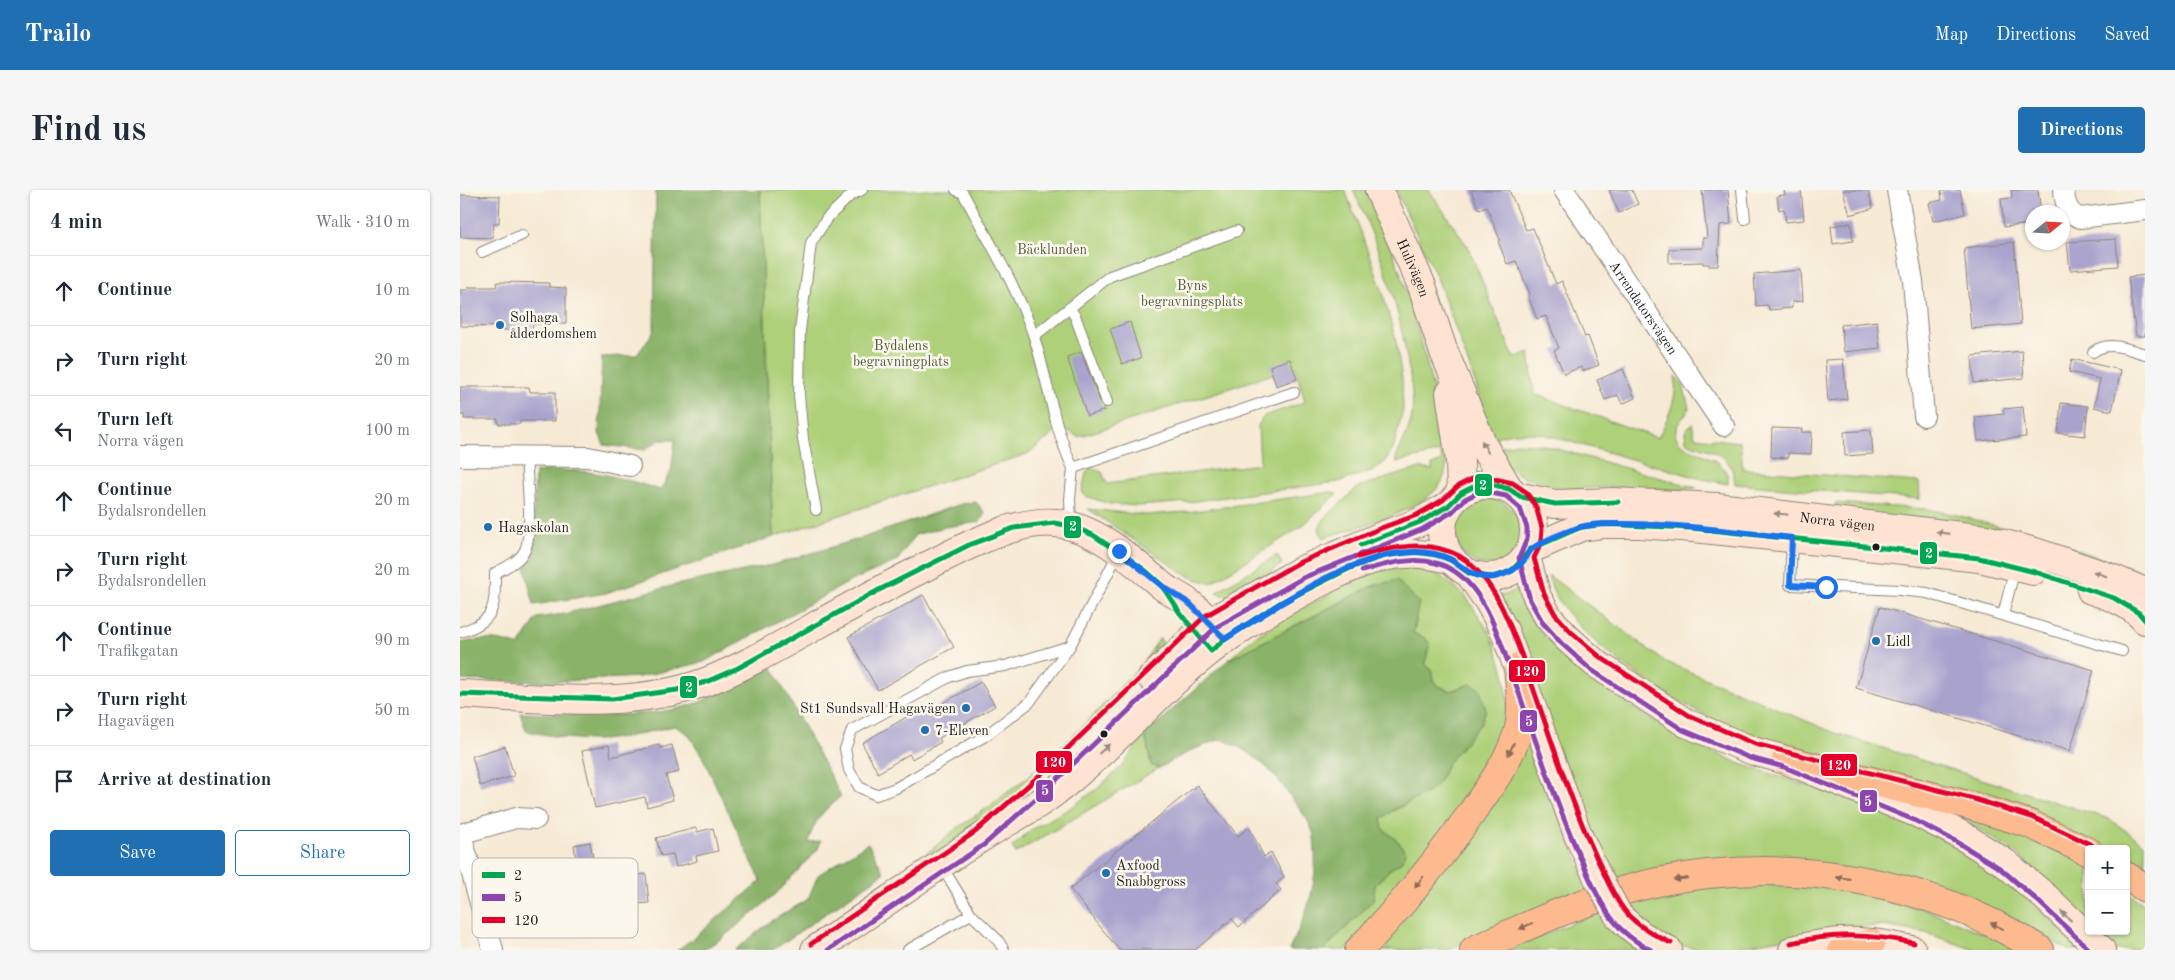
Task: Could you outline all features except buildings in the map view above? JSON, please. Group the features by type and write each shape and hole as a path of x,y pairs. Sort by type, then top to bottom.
{"highway":[{"path":"1359,950 1394,915 1480,800 1505,762 1518,734 1521,706 1518,667"},
{"path":"1786,760 1980,808 2030,824 2085,850"},
{"path":"1474,950 1533,922 1658,882 1709,875 1760,872 1808,874 1846,879 1887,886 1930,897 1973,914 2021,938 2040,950"},
{"path":"2130,879 2145,888"},
{"path":"1842,950 1871,943"}],"main road":[{"name":"Hulivägen","path":"1379,190 1422,286 1442,347 1483,446 1515,493"},
{"name":"Hulivägen","path":"1442,347 1460,461 1455,499"},
{"path":"830,946 980,838 1211,637 1302,570 1384,535 1420,522 1477,485 1486,484 1515,493 1526,504 1533,519 1534,541 1529,553 1519,566 1504,574 1483,577 1434,554 1416,552 1386,555 1350,568 1211,637"},
{"name":"Norra vägen","path":"1515,493 1555,504 1613,502 1717,507 1986,539 2035,552 2106,576 2145,592"},
{"path":"1455,499 1442,527 1443,543 1489,602 1505,632 1578,835 1598,878 1618,915 1632,929 1646,939 1668,950"},
{"path":"460,694 612,699 677,690 706,682 738,668 879,590 969,545 1014,528 1054,523 1071,526 1093,535 1119,551 1162,586 1190,604 1211,637"},
{"name":"Norra vägen","path":"1529,553 1581,527 1603,524 1640,524 1979,558 2015,567 2114,598 2139,613 2145,620"},
{"path":"1529,553 1537,596 1549,618 1566,637 1595,663 1686,723 1753,751 1786,760 1917,813 1961,835 2013,870 2085,932 2101,950"},
{"path":"1793,950 1828,942 1854,940 1912,950"}],"street":[{"name":"Arrendatorsvägen","path":"1564,190 1724,426"},
{"path":"1897,190 1913,281 1924,416"},
{"path":"2064,190 2066,205 2073,215 2080,218 2145,210"},
{"path":"460,456 588,456 630,466"},
{"path":"472,874 461,834 516,818 536,819"}],"lane":[{"path":"816,510 803,438 799,395 800,331 811,244 827,218 851,195 862,190"},
{"path":"1742,190 1745,219"},
{"path":"961,191 1013,286 1034,336 1060,438 1073,468 1070,499 1071,526"},
{"path":"1034,336 1116,273 1237,231"},
{"path":"482,252 522,235"},
{"path":"1069,308 1075,316 1107,402"},
{"path":"2093,352 2100,347 2110,345 2145,354"},
{"path":"1073,468 1294,392"},
{"path":"460,632 473,629 487,618 495,604 495,573 514,562 525,550 528,531 526,457"},
{"path":"1792,538 1790,585 1927,593 2122,652"},
{"path":"1070,646 1006,666 967,671 949,677 852,730 845,749 849,770 859,787 876,795 896,788 985,736 1029,703 1070,646 1119,551"},
{"path":"2003,615 2015,567"},
{"path":"941,865 971,914 997,939 1004,950"},
{"path":"908,950 971,914"}],"green space":[{"path":"656,190 760,190 773,537 606,593 534,605 525,568 533,550 535,472 551,470 583,471 629,480 660,490 671,472 675,440 659,440 645,450 604,445 599,433 602,357 637,355 654,331"},
{"path":"760,190 1345,190 1381,287 1396,341 1402,379 1403,410 1393,449 1385,462 1374,470 1338,482 1188,502 1138,506 1110,504 1085,496 1082,491 1086,473 1090,468 1102,472 1107,484 1260,464 1258,426 1264,416 1305,402 1295,367 1078,437 1063,427 1027,454 773,537"},
{"path":"1353,190 1367,190 1397,263 1427,363 1447,460 1446,470 1441,483 1429,496 1401,512 1322,538 1319,528 1325,518 1358,487 1420,468 1432,470 1432,465 1442,461 1440,452 1397,462 1396,458 1412,415 1412,393 1409,372 1398,314 1386,272 1371,230"},
{"path":"1396,190 1429,190 1468,247 1514,358 1529,352 1534,394 1658,438 1674,400 1675,375 1683,385 1689,408 1676,428 1676,437 1681,444 1720,464 1726,472 1728,484 1702,479 1537,433 1514,433 1496,437 1499,447 1517,443 1543,445 1697,488 1677,490 1613,487 1565,489 1526,479 1507,466 1489,435 1476,385 1438,280"},
{"path":"1692,423 1695,437 1740,442 1743,469 1919,482 1920,499 1735,484 1730,465 1725,459 1719,454 1686,442 1685,431"},
{"path":"1332,492 1337,494 1301,527 1211,583 1198,580 1183,573 1088,509 1145,515 1187,512"},
{"path":"1481,499 1495,499 1507,504 1516,513 1521,525 1519,545 1512,556 1495,565 1481,565 1469,560 1460,551 1455,539 1455,525 1460,513 1469,504"},
{"path":"976,502 985,513 980,522 945,527 915,535 897,561 851,581 704,662 639,677 548,682 460,680 460,643 490,640 503,641 519,646 537,618 564,614 675,585 772,565 862,538 961,504"},
{"path":"1835,503 1926,509 1957,515 2061,544 2145,574 2145,580 1835,508"},
{"path":"1277,555 1282,564 1248,589 1234,596 1226,596 1216,592"},
{"path":"1402,567 1435,572 1465,595 1491,635 1504,671 1508,705 1507,729 1497,753 1454,822 1346,950 1324,950 1373,900 1375,885 1389,870 1401,862 1399,842 1383,829 1380,819 1429,792 1439,782 1447,764 1481,723 1471,684 1450,691 1436,685 1431,670 1425,663 1425,638 1413,633 1417,620 1372,586 1228,660 1254,637 1310,604 1373,572"},
{"path":"1548,575 1664,661 1835,733 2109,819 2145,844 2145,875 2130,866 2130,845 2097,845 1812,758 1756,739 1721,724 1674,698 1620,662 1573,620 1557,597"},
{"path":"1397,580 1419,602 1413,633 1425,638 1430,644 1425,663 1431,670 1436,685 1450,691 1471,684 1480,689 1486,710 1481,723 1447,764 1439,782 1429,792 1392,811 1381,819 1383,829 1399,842 1406,853 1401,862 1389,870 1375,885 1373,900 1324,950 1289,950 1301,926 1314,878 1314,836 1305,817 1281,783 1259,760 1232,744 1221,739 1192,750 1159,768 1151,765 1145,734 1228,660 1372,586"},
{"path":"1518,589 1524,608 1541,633 1559,651 1633,708 1686,740 1741,764 1905,818 1990,866 2085,950 2068,950 2026,925 1974,901 1931,885 1614,882 1591,834 1494,597 1505,595"},
{"path":"1160,638 1166,651 1047,766 1016,793 951,843 917,867 914,864 956,829 1030,775 1081,728 1140,667"},
{"path":"772,667 841,796 824,811 814,827 808,842 821,841 818,849 774,896 722,938 703,950 677,950 694,938 761,881 702,756 688,734 675,726 615,739 569,738 526,731 520,713 612,715 658,712 680,708 709,698"},
{"path":"1145,734 1151,765 1159,768 1016,853 1012,847 1032,829 1067,810 1097,789 1123,765"},
{"path":"1526,745 1534,746 1589,891 1483,932 1449,950 1375,950"},
{"path":"1955,813 2040,843 2085,865 2085,917 2019,856"},
{"path":"868,843 884,873 773,950 735,950 770,922 808,899 818,875"},
{"path":"1762,883 1845,890 1925,909 2023,950 1975,950 1926,933 1883,926 1847,927 1736,947 1703,950 1679,945 1641,924 1625,902 1662,891"},
{"path":"2130,894 2145,905 2145,950 2115,950 2102,935 2130,935"},
{"path":"1600,911 1616,932 1637,950 1508,950"}],"transit line":[{"name":"120","path":"811,944 975,832 1040,775 1205,616 1298,563 1417,515 1443,500 1458,486 1474,478 1486,477 1513,483 1526,492 1536,507 1542,528 1541,543 1534,558 1544,594 1555,614 1571,632 1600,657 1690,716 1755,744 1974,799 2032,817 2092,845"},
{"name":"2","path":"1361,545 1420,522 1448,506 1461,493 1477,485 1495,485 1509,489 1521,497 1555,504 1618,502"},
{"name":"5","path":"828,950 985,844 1050,786 1215,628 1305,577 1423,529 1452,512 1465,499 1479,492 1506,496 1520,508 1527,528 1527,539 1519,558 1530,600 1543,623 1561,643 1590,669 1683,730 1750,758 1784,767 1914,820 1957,842 2001,869 2090,950"},
{"name":"2","path":"460,694 612,699 677,690 706,682 738,668 879,590 969,545 1014,528 1054,523 1071,526 1093,535 1146,571 1162,586 1180,613 1211,651 1225,639 1280,603 1350,568 1386,555 1416,552 1434,554 1452,560 1469,573 1483,577 1494,577 1512,571 1531,549 1581,527 1603,524 1693,528 1979,558 2035,572 2114,598 2139,613 2145,620"},
{"name":"120","path":"1358,557 1410,546 1436,548 1449,551 1461,557 1483,577 1500,603 1512,631 1577,811 1614,894 1625,911 1640,926 1671,943"},
{"name":"5","path":"1362,571 1396,562 1432,562 1454,571 1474,590 1495,628 1573,842 1597,894 1617,925 1635,941 1651,950"},
{"name":"120","path":"1791,943 1837,936 1867,936 1914,943"}],"place":[{"name":"Solhaga ålderdomshem","path":"500,325"},
{"name":"Hagaskolan","path":"488,527"},
{"name":"Lidl","path":"1876,641"},
{"name":"St1 Sundsvall Hagavägen","path":"966,708"},
{"name":"7-Eleven","path":"925,730"},
{"name":"Axfood Snabbgross","path":"1106,873"}],"route":[{"path":"1119,551 1146,571 1162,586 1190,604 1225,639 1280,603 1350,568 1386,555 1416,552 1434,554 1452,560 1469,573 1483,577 1494,577 1512,571 1519,566 1531,549 1581,527 1603,524 1640,524 1792,538 1790,585 1826,587"}],"park label":[{"name":"Bäcklunden","path":"1052,249"},
{"name":"Byns begravningsplats","path":"1192,294"},
{"name":"Bydalens begravningplats","path":"901,354"}]}
